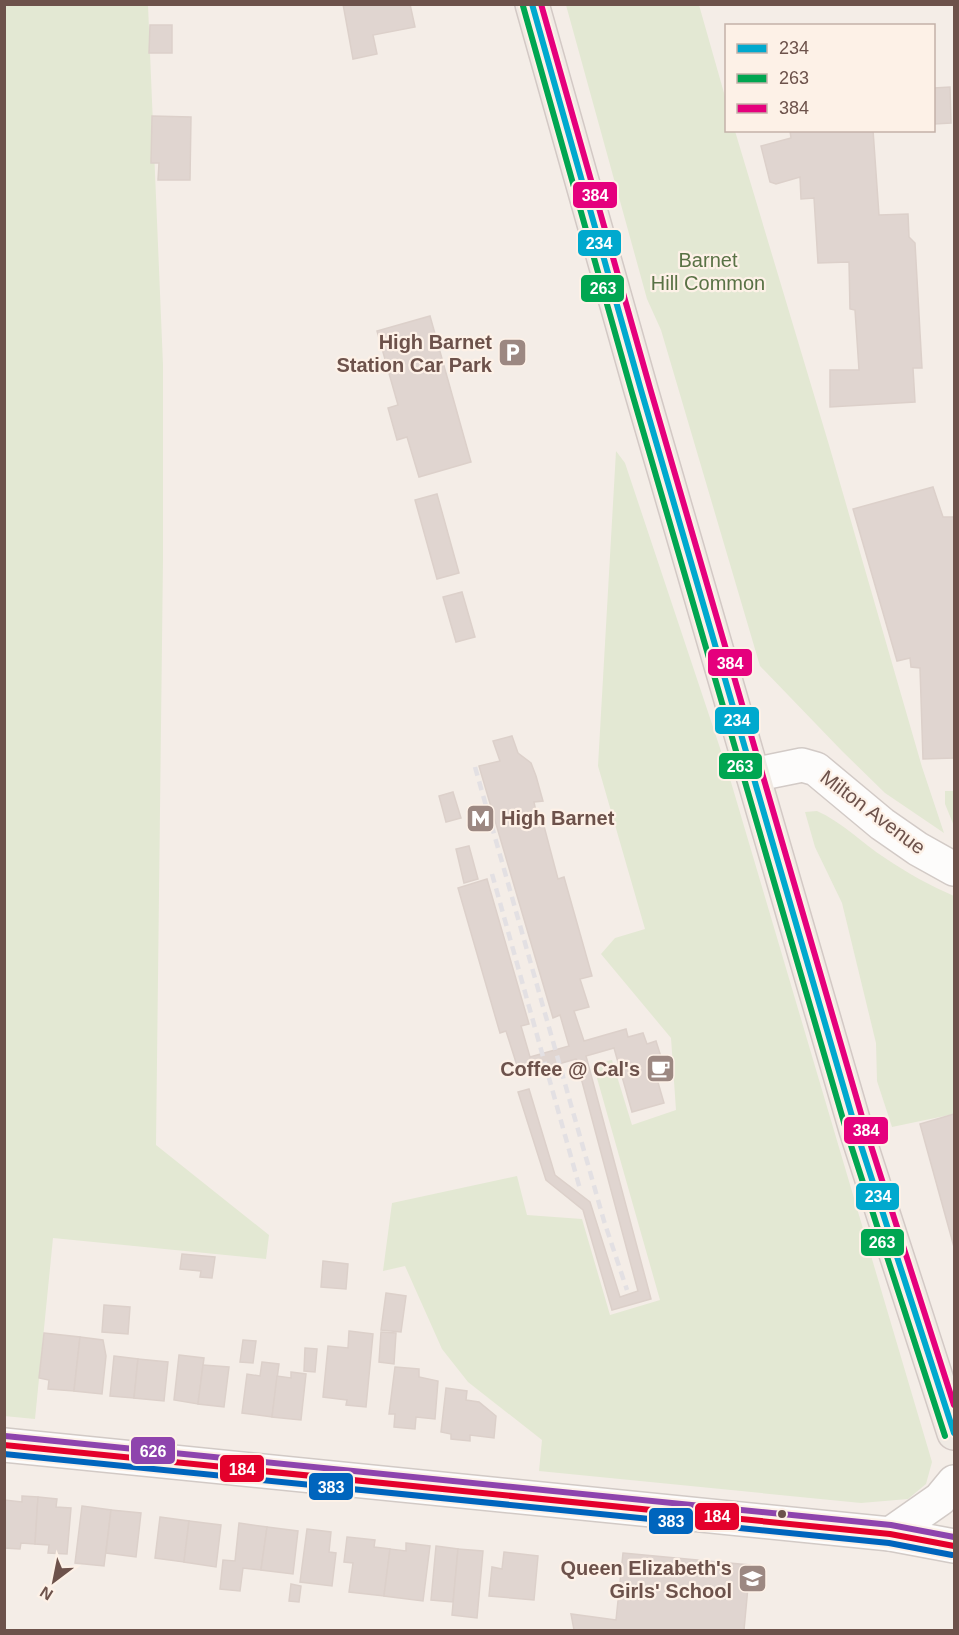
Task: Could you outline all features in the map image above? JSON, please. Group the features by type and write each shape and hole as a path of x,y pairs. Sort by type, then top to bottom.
{"main road":[{"path":"532,4 856,1130 948,1389 954,1433"}],"street":[{"name":"Milton Avenue","path":"753,775 802,765 816,769 882,824 918,849 954,869"},
{"path":"4,1445 890,1534 954,1546"},
{"path":"890,1534 940,1499 954,1482"}],"green space":[{"path":"4,5 148,5 163,365 156,1145 269,1235 266,1259 53,1238 35,1419 4,1416"},
{"name":"Barnet Hill Common","path":"566,5 699,5 725,96 725,132 735,132 922,767 944,833 885,793 760,666 661,330 647,299"},
{"path":"616,451 625,463 728,772 932,1462 926,1484 908,1499 861,1503 539,1471 542,1440 468,1382 442,1349 405,1266 383,1271 392,1203 517,1176 527,1215 582,1219 610,1315 660,1300 593,1064 612,1060 632,1125 676,1110 671,1038 601,954 615,938 645,929 598,766"},
{"path":"945,791 954,791 954,826 945,804"},
{"path":"817,811 835,821 902,869 954,896 954,1114 892,1127 877,1081 876,1043 842,903 815,847 805,812"}],"building":[{"path":"343,4 410,4 415,27 373,35 377,54 353,59"},
{"path":"150,25 172,25 172,53 149,53"},
{"path":"950,87 951,123 935,124 935,88"},
{"path":"152,116 191,117 190,180 158,180 159,163 151,163"},
{"path":"790,132 873,132 879,215 908,214 909,237 915,243 922,368 913,368 915,402 830,407 830,370 859,370 855,310 850,309 849,262 818,263 814,198 801,199 800,177 776,184 770,182 761,146 791,138"},
{"path":"430,316 471,462 419,477 407,437 397,440 388,408 398,405 377,331"},
{"path":"933,487 943,517 954,517 954,758 923,759 920,668 911,667 910,658 897,661 853,509"},
{"path":"437,494 459,573 437,579 415,500"},
{"path":"462,592 475,637 456,642 443,597"},
{"path":"512,736 518,753 531,763 536,776 543,801 534,802 539,827 544,826 558,879 564,877 592,976 580,979 589,1007 574,1011 584,1041 626,1029 628,1037 643,1033 647,1044 656,1041 667,1076 657,1079 664,1103 632,1112 614,1048 586,1056 651,1299 612,1310 583,1210 546,1180 518,1092 529,1089 555,1175 590,1202 620,1297 638,1291 576,1059 520,1075 506,1031 500,1033 458,888 487,879 529,1024 521,1026 530,1057 569,1046 560,1015 553,1018 479,766 500,761 493,741"},
{"path":"453,792 461,818 446,822 439,796"},
{"path":"469,846 478,879 464,883 456,849"},
{"path":"954,1114 954,1247 920,1124"},
{"path":"182,1254 215,1257 212,1278 200,1277 201,1271 180,1269"},
{"path":"323,1261 348,1264 346,1289 321,1287"},
{"path":"386,1293 406,1296 401,1332 381,1330"},
{"path":"104,1305 130,1307 128,1334 102,1332"},
{"path":"349,1331 373,1334 366,1407 346,1405 347,1400 323,1397 328,1346 348,1348"},
{"path":"381,1332 396,1333 394,1364 379,1362"},
{"path":"44,1333 80,1337 74,1391 48,1389 49,1380 39,1378"},
{"path":"80,1337 103,1340 106,1356 102,1394 74,1391"},
{"path":"243,1340 256,1341 253,1363 240,1362"},
{"path":"305,1348 317,1349 315,1372 304,1371"},
{"path":"179,1355 204,1358 198,1404 174,1400"},
{"path":"114,1356 138,1359 134,1398 110,1396"},
{"path":"138,1359 168,1362 164,1401 134,1398"},
{"path":"262,1362 279,1364 272,1417 242,1413 247,1374 260,1376"},
{"path":"203,1365 229,1367 224,1407 198,1404"},
{"path":"395,1367 419,1369 419,1377 438,1381 435,1419 416,1417 415,1429 394,1427 395,1414 389,1414"},
{"path":"291,1372 306,1374 301,1420 272,1417 277,1376 291,1378"},
{"path":"446,1388 467,1391 466,1400 479,1402 496,1416 494,1438 470,1435 470,1441 451,1439 451,1434 441,1432"},
{"path":"22,1496 38,1497 35,1544 21,1543 20,1549 4,1548 5,1500 22,1502"},
{"path":"38,1497 57,1499 56,1507 71,1508 67,1554 48,1553 49,1545 35,1544"},
{"path":"82,1506 111,1510 104,1566 75,1563"},
{"path":"111,1510 141,1513 136,1557 106,1553"},
{"path":"160,1517 189,1521 184,1562 155,1558"},
{"path":"189,1521 221,1525 216,1567 184,1562"},
{"path":"239,1523 267,1527 261,1570 243,1568 240,1591 220,1589 223,1560 235,1561"},
{"path":"267,1527 298,1531 293,1574 261,1570"},
{"path":"307,1529 331,1532 329,1552 336,1553 332,1586 300,1582"},
{"path":"347,1537 375,1540 374,1547 390,1549 384,1596 349,1592 353,1563 344,1562"},
{"path":"406,1543 430,1546 423,1601 384,1596 390,1549 406,1551"},
{"path":"436,1546 458,1549 453,1602 431,1600"},
{"path":"458,1549 483,1551 477,1618 452,1615"},
{"path":"504,1552 538,1556 534,1600 489,1596 492,1567 502,1569"},
{"path":"623,1553 750,1565 744,1630 574,1630 571,1614 616,1620"},
{"path":"291,1584 301,1586 299,1602 289,1601"}],"railway":[{"path":"475,767 604,1221 627,1290"},
{"path":"492,874 580,1189"}],"transit line":[{"name":"234","path":"532,4 641,390 856,1130 954,1433"},
{"name":"384","path":"541,4 865,1127 954,1405"},
{"name":"263","path":"523,6 632,393 847,1133 945,1436"},
{"name":"626","path":"5,1436 891,1525 954,1537"},
{"name":"184","path":"4,1445 890,1534 954,1546"},
{"name":"383","path":"4,1454 889,1543 952,1555"}],"place":[{"name":"High Barnet Station Car Park","path":"513,353"},
{"name":"High Barnet","path":"480,818"},
{"name":"Coffee @ Cal's","path":"661,1069"},
{"name":"Queen Elizabeth's Girls' School","path":"753,1579"}]}
